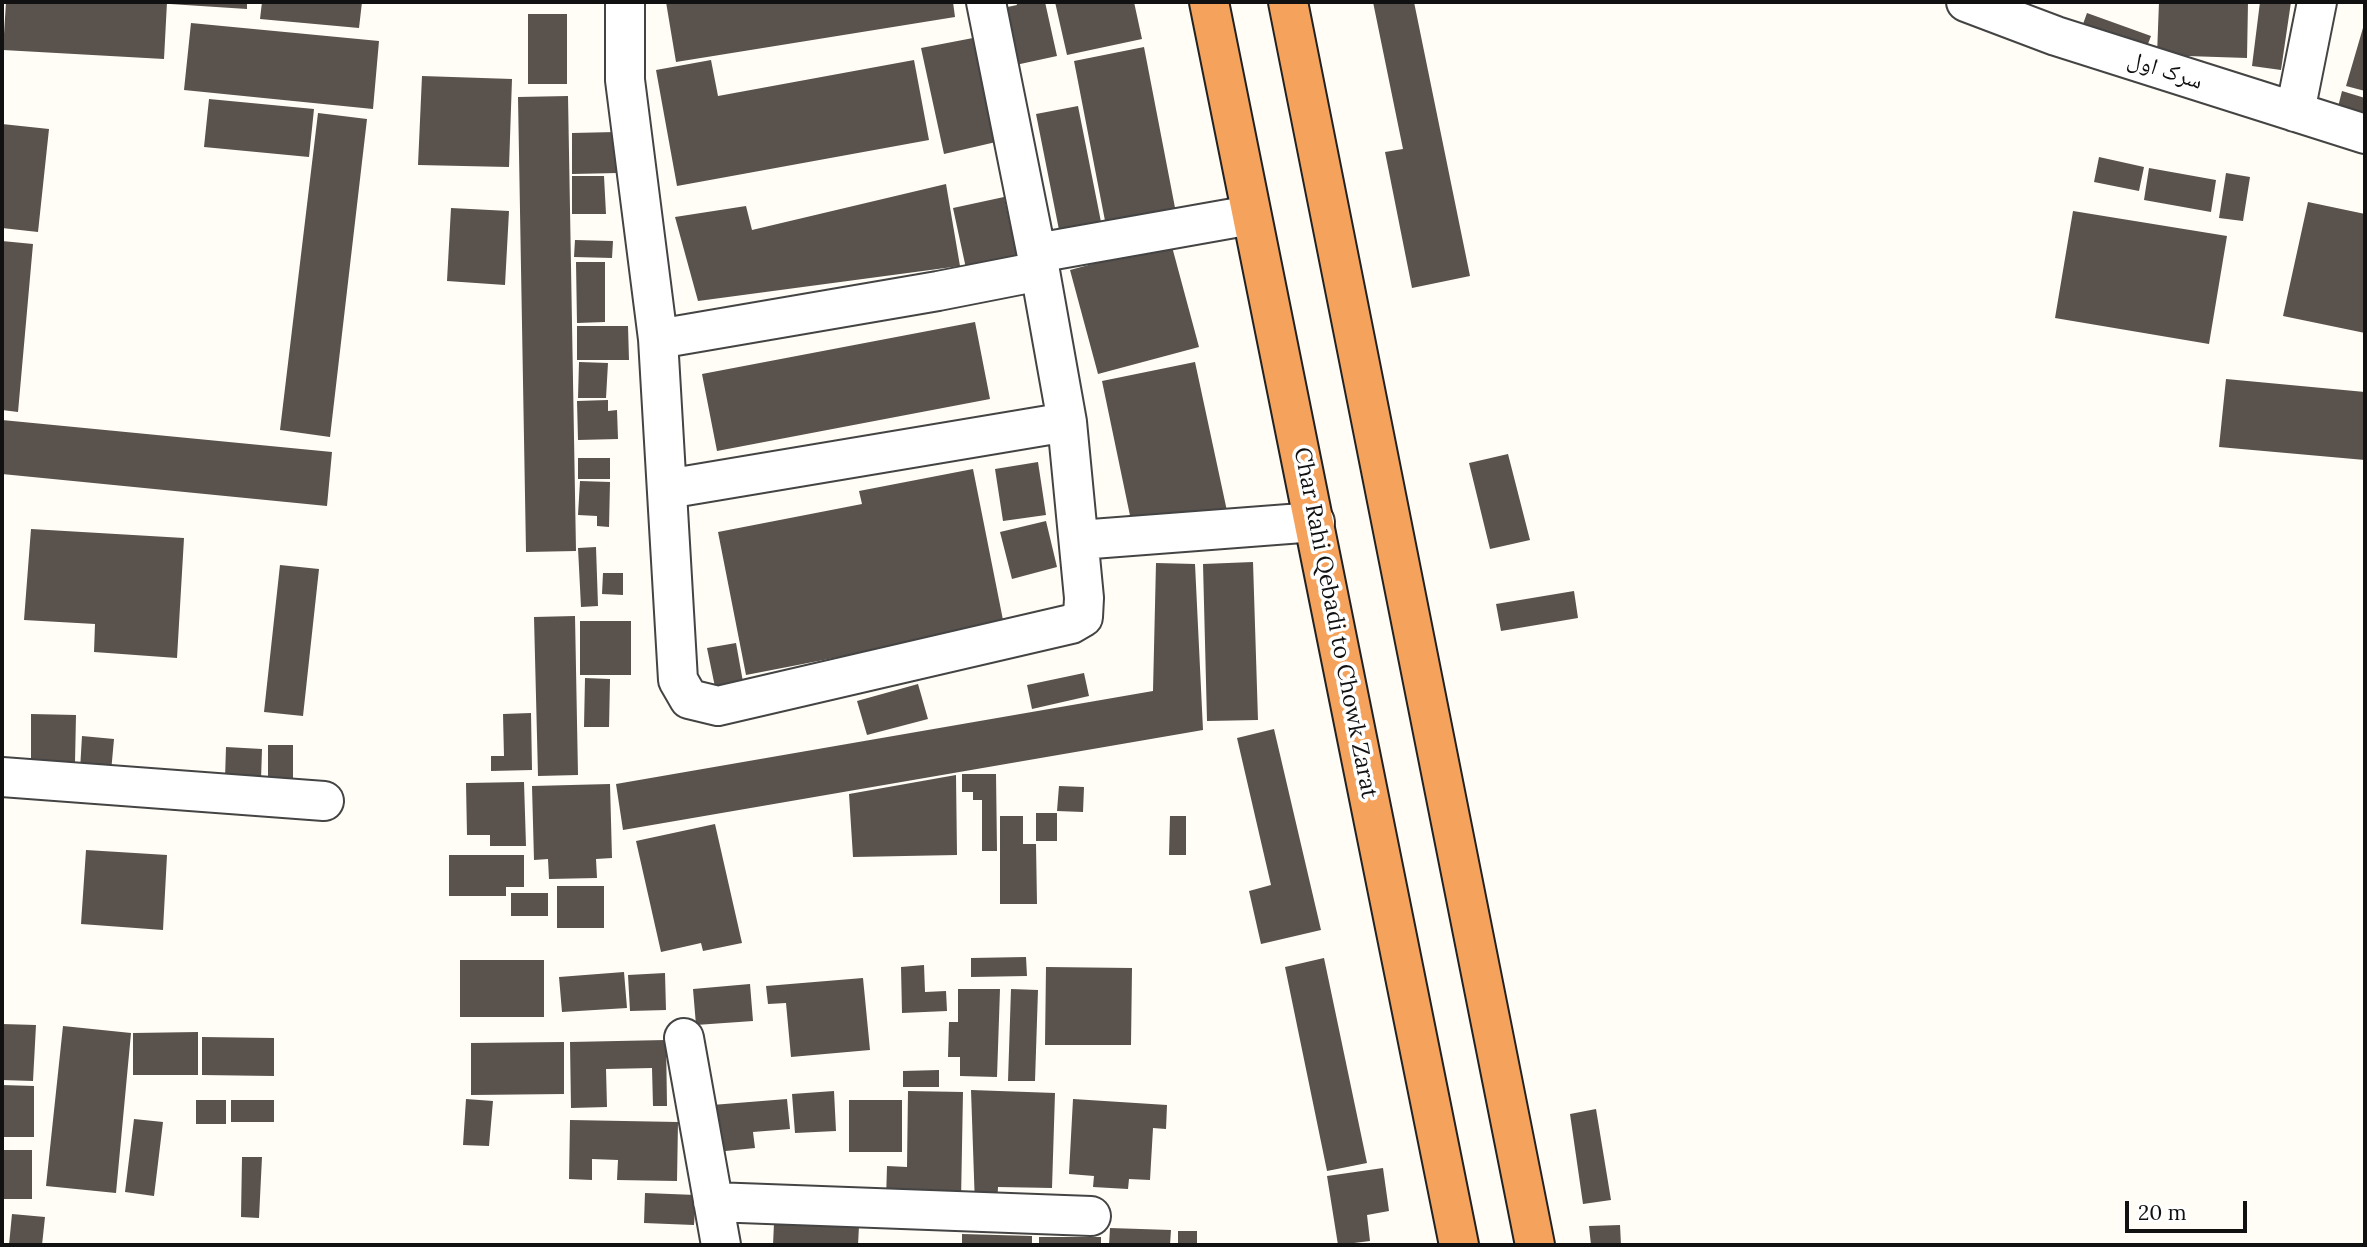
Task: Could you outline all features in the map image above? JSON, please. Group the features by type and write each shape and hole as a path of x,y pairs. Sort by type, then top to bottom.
{"highway":[{"name":"Char Rahi Qebadi to Chowk Zarat","path":"1209,2 1459,1245"},
{"path":"1288,2 1535,1245"}],"street":[{"path":"625,2 625,80 658,339 678,680 689,699 718,706 1071,624 1083,617 1084,598 1067,422 986,2"},
{"name":"سرک اول","path":"1966,2 2056,36 2365,134"},
{"path":"2295,112 2317,2"},
{"path":"658,339 937,291 1038,262 1251,215"},
{"path":"667,489 1067,422"},
{"path":"1079,540 1315,522"},
{"path":"2,777 324,801"},
{"path":"684,1038 721,1245"},
{"path":"713,1202 1091,1216"}],"building":[{"path":"6,2 167,2 164,59 3,50"},
{"path":"247,2 247,9 170,4"},
{"path":"262,2 362,2 359,28 260,19"},
{"path":"666,2 953,2 955,17 676,62"},
{"path":"1016,2 1045,2 1057,56 1011,66 998,9 1017,5"},
{"path":"1055,2 1134,2 1142,39 1067,55"},
{"path":"1373,2 1414,2 1470,276 1412,288 1385,152 1403,149"},
{"path":"2159,2 2248,2 2247,58 2157,55"},
{"path":"2260,2 2291,2 2281,70 2252,66"},
{"path":"2087,13 2151,36 2143,57 2079,35"},
{"path":"528,14 567,14 567,84 528,84"},
{"path":"2365,21 2365,91 2346,86"},
{"path":"191,23 379,41 373,109 184,90"},
{"path":"973,38 996,142 944,154 921,48"},
{"path":"1144,47 1177,218 1107,231 1074,61"},
{"path":"711,60 718,96 914,60 929,140 677,186 656,70"},
{"path":"422,76 512,79 509,167 418,165"},
{"path":"2342,91 2365,98 2365,124 2336,115"},
{"path":"568,96 576,551 526,552 518,97"},
{"path":"209,99 314,109 309,157 204,147"},
{"path":"1078,106 1103,232 1061,240 1036,114"},
{"path":"318,113 367,119 330,437 280,430"},
{"path":"2,124 49,129 38,232 2,228"},
{"path":"616,132 617,173 572,174 572,133"},
{"path":"2099,157 2144,167 2139,191 2094,182"},
{"path":"2149,168 2216,180 2211,212 2144,200"},
{"path":"2226,173 2250,177 2243,221 2219,218"},
{"path":"572,176 604,176 606,214 572,214"},
{"path":"946,184 960,266 698,301 675,217 746,206 752,230"},
{"path":"1004,197 1018,263 967,273 953,208"},
{"path":"2308,202 2365,214 2365,333 2283,316"},
{"path":"451,208 509,211 505,285 447,281"},
{"path":"2073,211 2227,236 2209,344 2055,318"},
{"path":"575,240 613,241 612,258 574,257"},
{"path":"2,241 33,244 18,412 2,410"},
{"path":"1171,243 1199,347 1098,374 1070,270"},
{"path":"576,262 605,262 605,322 577,323"},
{"path":"975,322 990,399 717,451 702,374"},
{"path":"577,326 628,326 629,360 577,360"},
{"path":"579,362 608,363 606,398 578,398"},
{"path":"1195,362 1227,511 1133,530 1102,381"},
{"path":"2226,379 2365,392 2365,460 2219,447"},
{"path":"608,400 608,411 617,410 618,439 578,440 577,401"},
{"path":"2,420 332,452 327,506 2,474"},
{"path":"1508,454 1530,540 1490,549 1469,463"},
{"path":"578,458 610,458 610,479 578,479"},
{"path":"1038,462 1046,515 1003,521 995,469"},
{"path":"973,469 1004,625 746,675 718,532 862,504 859,491"},
{"path":"580,481 610,482 609,527 597,526 597,516 578,515"},
{"path":"1046,521 1057,567 1012,579 1000,532"},
{"path":"31,529 184,538 177,658 94,652 95,624 24,620"},
{"path":"596,547 598,606 581,607 578,548"},
{"path":"1253,562 1258,720 1207,721 1203,564"},
{"path":"1156,563 1195,564 1203,730 623,830 616,784 1153,691"},
{"path":"280,565 319,569 303,716 264,712"},
{"path":"603,573 623,573 623,595 602,594"},
{"path":"1574,591 1578,618 1501,631 1496,604"},
{"path":"575,616 578,775 538,776 534,617"},
{"path":"580,621 631,621 631,675 580,675"},
{"path":"736,643 743,682 715,687 707,648"},
{"path":"1084,673 1089,696 1032,709 1027,685"},
{"path":"585,678 610,679 609,727 584,727"},
{"path":"918,684 928,719 867,735 857,701"},
{"path":"531,713 532,770 491,771 491,756 504,756 503,714"},
{"path":"31,714 76,715 75,762 31,762"},
{"path":"1274,729 1321,930 1261,944 1249,891 1271,885 1237,738"},
{"path":"82,736 114,739 111,772 80,770"},
{"path":"268,745 293,745 293,786 268,786"},
{"path":"226,747 262,749 261,780 225,779"},
{"path":"962,774 996,774 997,851 982,851 982,800 973,800 973,792 962,792"},
{"path":"956,775 957,855 853,857 849,794"},
{"path":"524,782 526,846 490,846 490,835 467,835 466,783"},
{"path":"610,784 612,858 596,859 597,878 549,879 548,859 534,860 532,786"},
{"path":"1059,786 1084,787 1083,812 1057,811"},
{"path":"1036,813 1057,813 1057,841 1036,841"},
{"path":"1000,816 1023,816 1023,844 1036,844 1037,904 1000,904"},
{"path":"1170,816 1186,816 1186,855 1169,855"},
{"path":"715,824 742,943 703,951 701,943 661,952 636,841"},
{"path":"86,850 167,855 163,930 81,924"},
{"path":"449,855 524,855 524,887 506,887 506,896 449,896"},
{"path":"557,886 604,886 604,928 557,928"},
{"path":"511,893 548,893 548,916 511,916"},
{"path":"1026,957 1027,976 971,977 971,958"},
{"path":"1324,958 1367,1163 1327,1171 1285,967"},
{"path":"460,960 544,960 544,1017 460,1017"},
{"path":"924,965 925,992 946,991 947,1011 902,1013 901,967"},
{"path":"1046,967 1132,968 1131,1045 1045,1045"},
{"path":"624,972 627,1008 562,1012 559,977"},
{"path":"665,973 666,1010 630,1011 628,975"},
{"path":"863,978 870,1050 791,1057 786,1003 768,1004 766,986"},
{"path":"750,984 753,1021 696,1025 693,989"},
{"path":"958,989 1000,989 997,1077 960,1076 960,1057 948,1057 949,1022 958,1022"},
{"path":"1011,989 1038,990 1035,1081 1008,1081"},
{"path":"2,1024 36,1025 33,1081 2,1080"},
{"path":"63,1026 131,1033 116,1193 46,1186"},
{"path":"198,1032 198,1075 133,1075 133,1033"},
{"path":"202,1037 274,1038 274,1076 202,1075"},
{"path":"666,1040 667,1106 653,1106 652,1068 606,1069 607,1107 571,1108 570,1042"},
{"path":"564,1042 564,1094 471,1095 471,1043"},
{"path":"939,1070 939,1087 903,1087 903,1071"},
{"path":"2,1085 34,1086 34,1137 2,1137"},
{"path":"971,1090 1055,1093 1052,1188 998,1187 997,1206 975,1206"},
{"path":"834,1091 836,1131 795,1133 792,1094"},
{"path":"908,1091 963,1092 961,1201 886,1200 887,1166 907,1167"},
{"path":"466,1099 493,1101 489,1146 463,1145"},
{"path":"787,1099 790,1129 753,1132 755,1148 716,1152 712,1105"},
{"path":"1073,1099 1167,1105 1166,1129 1153,1128 1150,1180 1129,1179 1128,1189 1093,1187 1094,1176 1069,1174"},
{"path":"196,1100 226,1100 226,1124 196,1124"},
{"path":"231,1100 274,1100 274,1122 231,1122"},
{"path":"849,1100 902,1100 902,1152 849,1152"},
{"path":"1596,1109 1611,1200 1583,1204 1570,1114"},
{"path":"134,1119 163,1122 154,1196 125,1192"},
{"path":"570,1120 678,1122 677,1181 617,1180 618,1160 592,1159 592,1180 569,1179"},
{"path":"2,1150 32,1150 32,1199 2,1199"},
{"path":"242,1157 262,1157 259,1218 241,1217"},
{"path":"1383,1168 1389,1211 1367,1215 1370,1241 1338,1245 1327,1176"},
{"path":"645,1193 696,1195 694,1225 644,1223"},
{"path":"12,1214 45,1217 42,1245 9,1245"},
{"path":"774,1223 859,1226 858,1245 773,1245"},
{"path":"1620,1225 1621,1245 1591,1245 1589,1226"},
{"path":"1110,1228 1171,1230 1170,1245 1109,1245"},
{"path":"1178,1231 1197,1231 1197,1245 1178,1245"},
{"path":"962,1234 1032,1236 1032,1245 962,1245"},
{"path":"1039,1237 1101,1237 1101,1245 1039,1245"}]}
